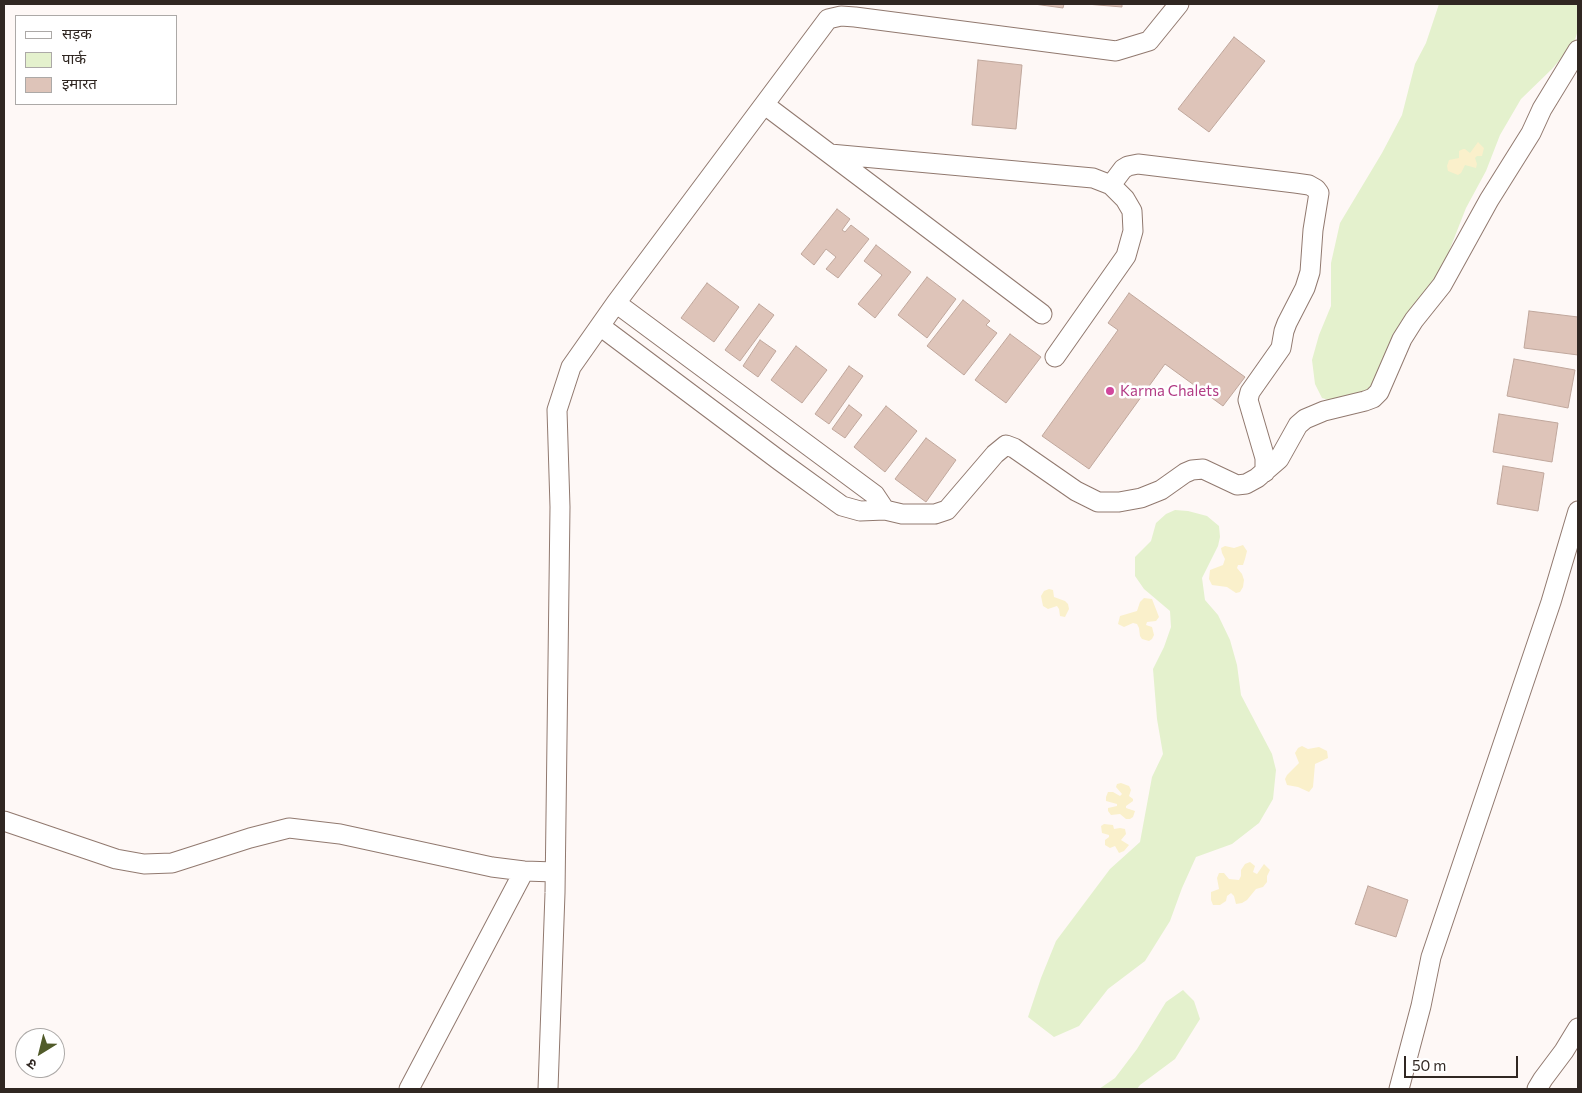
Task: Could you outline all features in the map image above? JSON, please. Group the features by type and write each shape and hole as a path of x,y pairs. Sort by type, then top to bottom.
{"lane":[{"path":"548,1089 555,872 560,507 558,410 571,368 616,303 828,20 841,16 855,17 1116,51 1149,41 1179,4"},
{"path":"600,326 842,506 860,511 885,510 902,514 935,514 947,510 995,454 1006,445 1014,448 1076,491 1098,502 1119,502 1141,498 1162,490 1192,470 1203,470 1237,485 1246,484 1265,472 1279,459 1298,425 1305,419 1324,411 1365,402 1379,392 1402,339 1414,320 1442,285 1489,200 1531,133 1542,109 1578,50"},
{"path":"765,105 1042,314"},
{"path":"830,154 1093,178 1111,185 1125,199 1132,211 1133,230 1126,256 1055,357"},
{"path":"1111,185 1123,169 1138,164 1296,182 1309,185 1319,193 1310,272 1305,288 1287,322 1281,348 1250,392 1248,400 1265,458 1265,472"},
{"path":"616,303 875,495 885,510"},
{"path":"1399,1089 1421,1006 1431,957 1550,602 1578,511"},
{"path":"4,821 116,859 144,864 172,863 250,838 289,828 340,834 492,867 555,872"},
{"path":"409,1089 524,871"},
{"path":"1537,1089 1578,1028"}],"green space":[{"path":"1439,4 1578,4 1578,30 1574,43 1552,69 1521,99 1500,135 1486,171 1466,208 1444,264 1430,292 1393,334 1368,398 1339,403 1322,398 1315,384 1312,360 1319,335 1331,306 1331,263 1340,223 1382,153 1402,115 1415,64 1426,43"},
{"path":"1175,510 1207,516 1219,526 1220,537 1218,546 1202,578 1205,600 1218,615 1230,640 1237,665 1241,695 1272,754 1276,770 1273,799 1259,823 1232,844 1196,857 1170,921 1145,961 1108,989 1079,1026 1054,1037 1028,1017 1041,978 1056,941 1110,869 1140,842 1152,777 1163,754 1157,719 1153,669 1171,627 1170,611 1144,589 1135,576 1135,557 1151,541 1156,523 1166,514"},
{"path":"1183,990 1194,1001 1200,1019 1175,1059 1137,1089 1099,1089 1115,1078 1137,1049 1166,1002"}],"sand":[{"path":"1478,142 1484,148 1482,156 1475,158 1476,168 1465,165 1458,175 1448,171 1449,160 1459,158 1459,151 1463,149 1470,153"},
{"path":"1243,545 1247,551 1245,559 1243,565 1238,565 1237,568 1244,580 1240,592 1236,593 1227,587 1212,585 1209,579 1210,570 1223,565 1225,559 1221,548 1225,546 1234,548"},
{"path":"1053,590 1054,597 1068,604 1069,609 1065,617 1060,616 1057,606 1048,609 1043,606 1041,596 1044,591"},
{"path":"1144,598 1152,599 1159,617 1156,621 1147,622 1146,625 1152,627 1154,635 1149,641 1142,639 1137,624 1133,623 1124,627 1118,624 1120,616 1137,611 1140,602"},
{"path":"1302,746 1308,749 1319,747 1327,751 1328,758 1315,764 1313,787 1309,792 1287,785 1285,779 1299,763 1295,753"},
{"path":"1121,783 1129,786 1131,790 1129,796 1133,801 1126,808 1135,811 1130,819 1126,819 1120,814 1111,815 1108,811 1108,808 1117,806 1117,804 1106,801 1108,792 1113,792 1120,796 1122,794 1116,787 1117,784"},
{"path":"1104,824 1113,825 1114,829 1125,829 1126,834 1121,840 1129,845 1124,851 1119,853 1115,846 1110,848 1105,845 1105,840 1109,835 1102,833 1101,826"},
{"path":"1250,862 1255,866 1253,872 1257,874 1264,864 1270,870 1267,882 1263,887 1256,889 1242,903 1236,904 1231,893 1227,896 1226,901 1220,905 1213,905 1211,892 1219,889 1217,878 1219,873 1224,873 1229,879 1239,880 1241,870 1245,864"}],"building":[{"path":"1034,4 1064,4 1063,8"},
{"path":"1086,4 1122,4 1122,7"},
{"path":"1234,37 1265,61 1209,132 1178,109"},
{"path":"978,60 1022,65 1016,129 972,125"},
{"path":"837,209 850,219 842,230 845,232 851,225 869,239 838,278 826,269 836,257 826,249 814,265 801,254"},
{"path":"876,245 911,272 875,318 858,304 882,275 864,261"},
{"path":"927,277 956,299 927,338 898,315"},
{"path":"707,283 739,307 714,342 681,318"},
{"name":"Karma Chalets","path":"1129,293 1245,377 1223,406 1165,364 1089,469 1042,436 1118,330 1108,323"},
{"path":"963,300 990,321 986,325 997,333 964,375 927,346"},
{"path":"759,304 774,315 740,361 725,350"},
{"path":"1529,311 1578,317 1578,355 1524,348"},
{"path":"1010,334 1041,357 1006,403 975,380"},
{"path":"760,340 776,351 758,377 743,366"},
{"path":"796,346 827,370 802,403 771,380"},
{"path":"1514,359 1575,370 1568,408 1507,396"},
{"path":"849,366 863,376 829,424 815,414"},
{"path":"849,405 862,415 845,438 832,429"},
{"path":"886,406 917,431 885,472 854,447"},
{"path":"1499,414 1558,423 1552,462 1493,452"},
{"path":"926,438 956,460 926,502 895,479"},
{"path":"1503,466 1544,473 1538,511 1497,504"},
{"path":"1368,886 1408,900 1396,937 1355,924"}],"place":[{"name":"Karma Chalets","path":"1110,391"}]}
